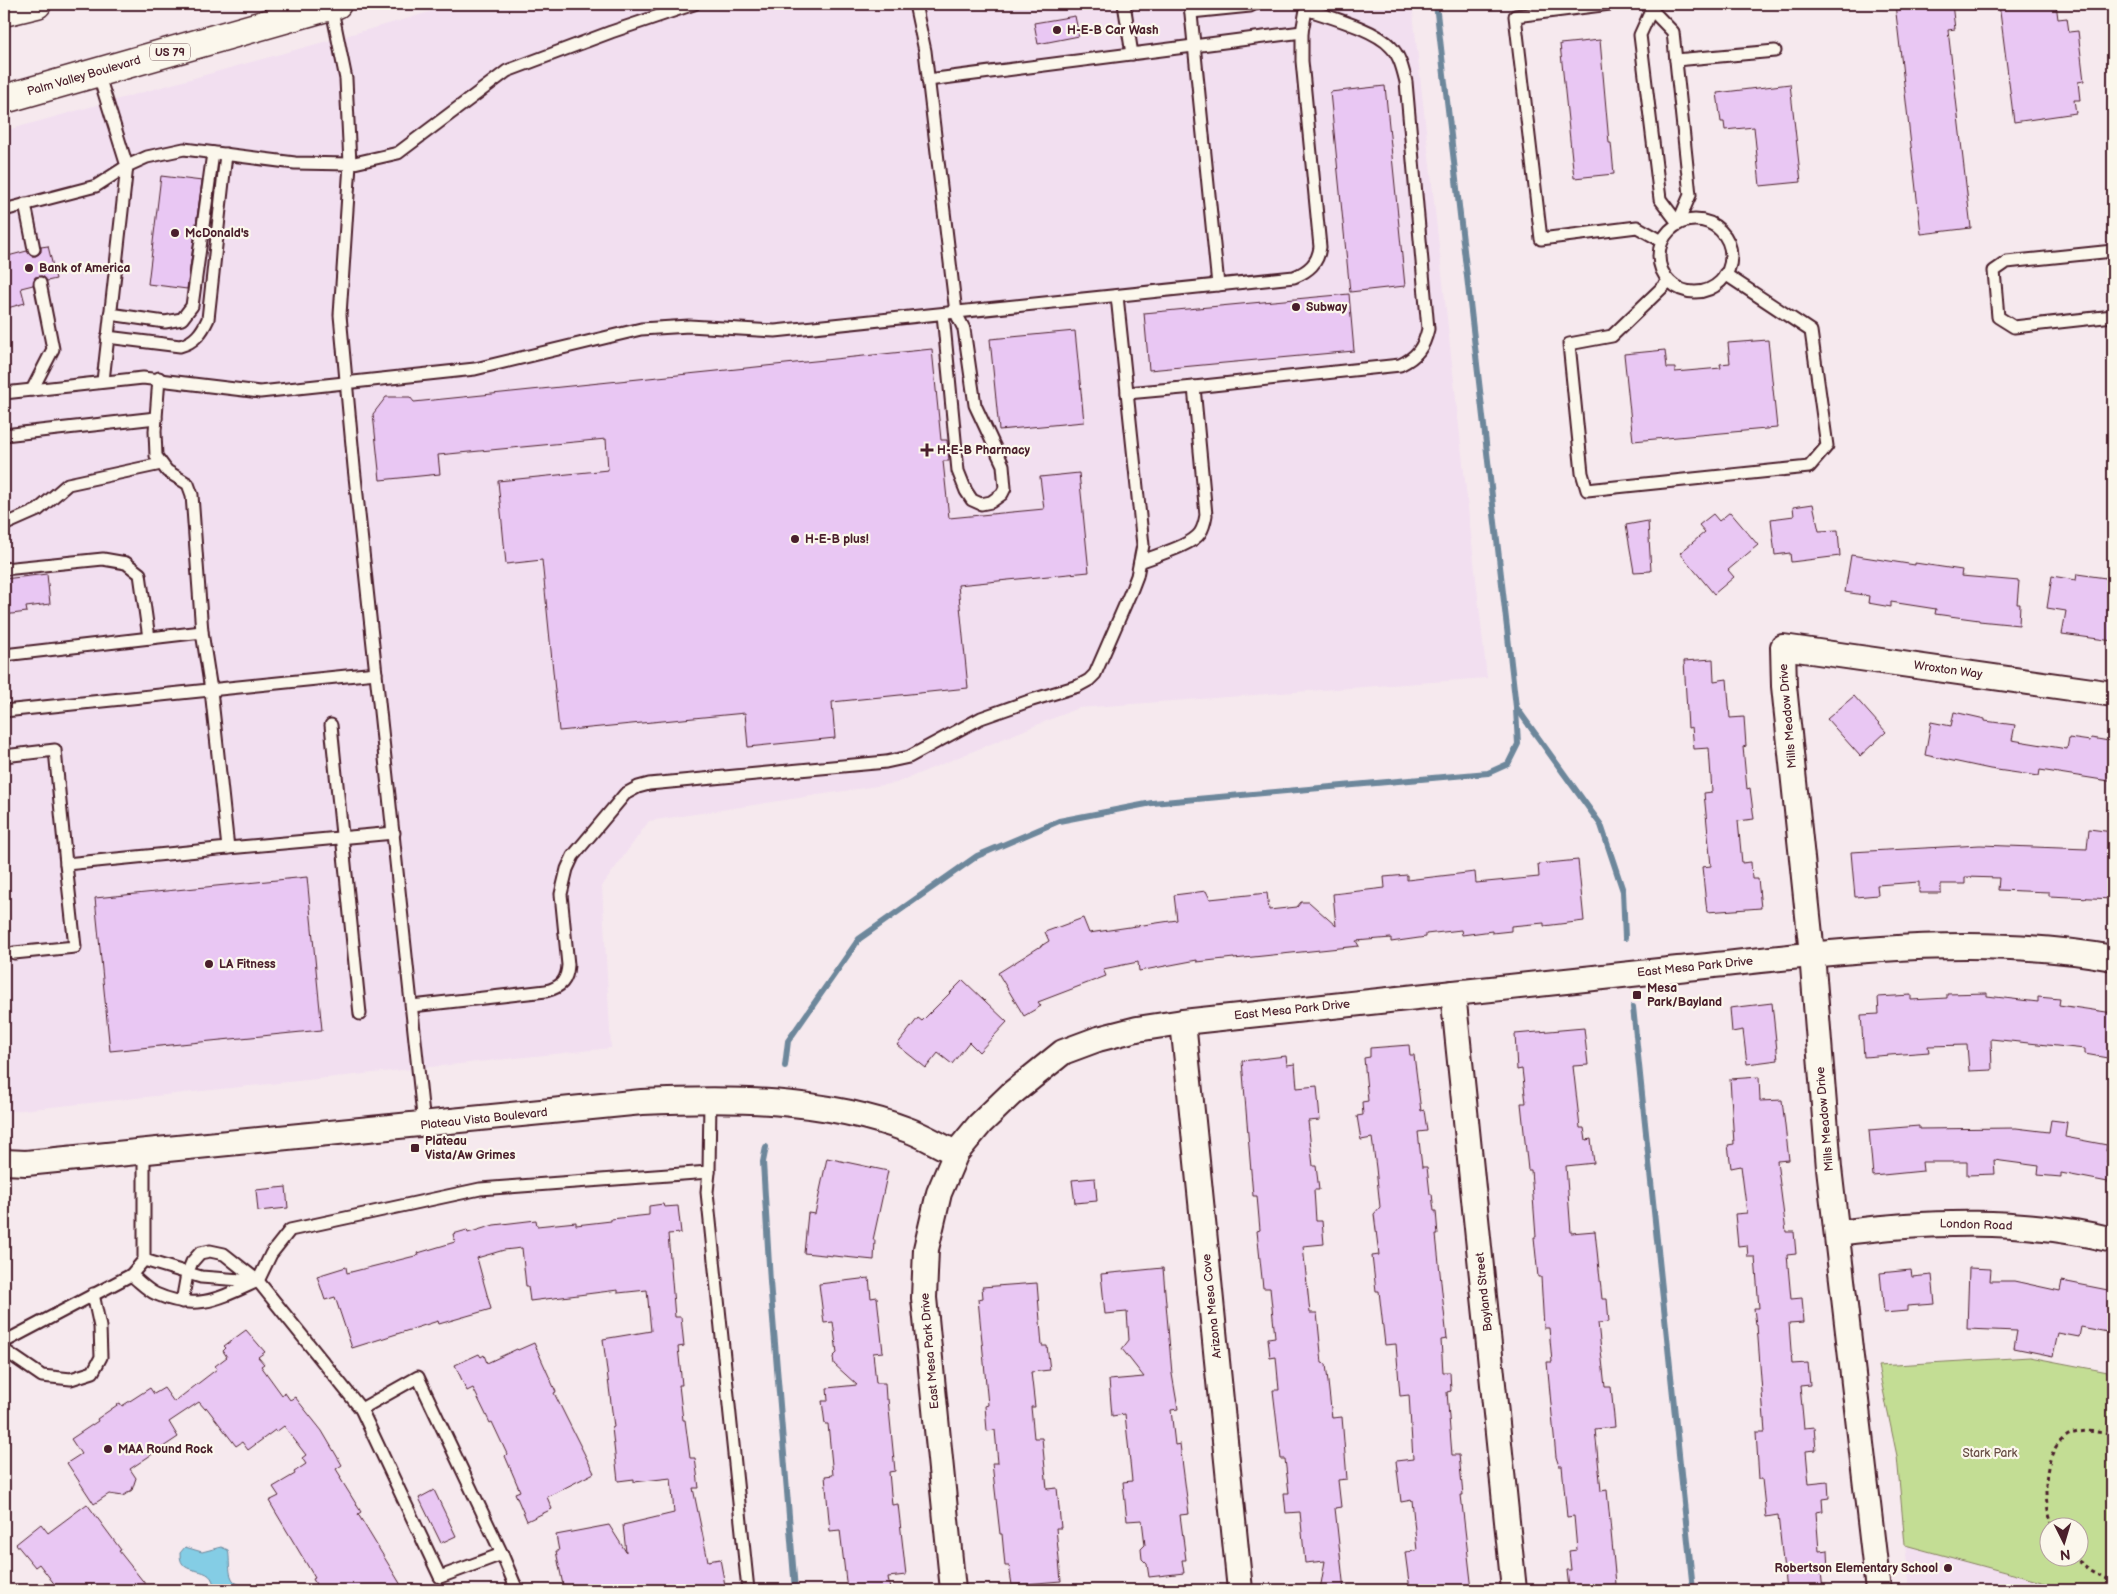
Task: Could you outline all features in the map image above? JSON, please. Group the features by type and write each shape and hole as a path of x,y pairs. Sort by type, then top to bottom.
{"highway":[{"path":"4,12 37,4"},
{"name":"Palm Valley Boulevard","path":"4,99 334,4"}],"street":[{"name":"Wroxton Way","path":"1783,647 2113,694"},
{"name":"Mills Meadow Drive","path":"1783,647 1784,686 1812,954 1829,1168 1878,1590"},
{"name":"East Mesa Park Drive","path":"953,1590 924,1298 926,1249 936,1202 956,1153 980,1124 1011,1094 1063,1052 1098,1039 1137,1029 1183,1022 1812,954 1940,945 2012,946 2083,952 2113,958"},
{"name":"Bayland Street","path":"1453,994 1514,1590"},
{"name":"Arizona Mesa Cove","path":"1183,1022 1240,1590"},
{"name":"Plateau Vista Boulevard","path":"4,1162 26,1163 642,1102 710,1099 781,1102 851,1112 909,1130 956,1153"},
{"name":"London Road","path":"1838,1233 1890,1226 1943,1223 2049,1229 2084,1233 2113,1240"}],"lane":[{"path":"334,4 346,79 350,164 340,315 424,1125"},
{"path":"4,210 96,186 127,166 147,157 172,150 184,149 296,164 350,164 398,153 507,71 611,32 694,4"},
{"path":"915,4 925,51 956,313 964,329 974,405 1004,465 1005,488 1002,494 992,502 981,504 972,500 958,471 943,314"},
{"path":"1124,4 1132,54"},
{"path":"1218,285 1190,8 1250,6 1254,4"},
{"path":"1610,4 1515,16 1542,238 1637,227 1662,241"},
{"path":"4,393 126,378 159,378 247,392 346,384 475,369 641,329 689,326 775,331 1294,277 1310,270 1319,256 1320,246 1302,61 1302,32 1306,6 1383,39 1391,47 1403,69 1406,82 1428,329 1421,350 1411,359 1400,365 1128,393"},
{"path":"1651,6 1674,32 1690,195 1678,223 1660,199 1640,35 1651,6"},
{"path":"928,80 1302,32"},
{"path":"1676,60 1775,51"},
{"path":"98,73 127,166 103,381"},
{"path":"110,314 165,322 182,319 192,306 213,153"},
{"path":"107,337 180,346 188,344 200,333 208,319 226,154"},
{"path":"25,204 34,249"},
{"path":"1689,220 1701,220 1712,224 1721,231 1727,240 1730,263 1718,283 1708,289 1684,290 1665,276 1660,265 1659,253 1662,241 1668,231 1678,223 1689,220"},
{"path":"2113,251 2007,262 1994,272 1998,317 2014,327 2113,316"},
{"path":"1669,280 1612,336 1569,344 1582,473 1587,490 1809,468 1827,446 1811,331 1725,274"},
{"path":"32,390 53,349 40,283"},
{"path":"412,1006 546,991 556,988 563,983 567,975 568,965 561,894 567,869 573,856 611,810 625,794 638,786 898,760 909,757 981,718 1078,686 1095,674 1134,582 1140,562 1142,529 1117,296"},
{"path":"159,378 156,456 167,471 188,484 192,495 202,632 212,690 228,848"},
{"path":"1140,562 1189,542 1199,535 1204,525 1206,515 1194,387"},
{"path":"4,434 156,418"},
{"path":"4,525 38,510 68,484 161,464"},
{"path":"4,570 103,560 126,563 140,574 149,638"},
{"path":"4,654 202,632"},
{"path":"4,711 376,673"},
{"path":"331,725 360,1014"},
{"path":"4,756 55,750 76,947 14,953"},
{"path":"66,864 394,833"},
{"path":"710,1099 707,1192 748,1590"},
{"path":"4,1342 131,1275 144,1260 144,1150"},
{"path":"131,1275 154,1293 186,1304 215,1300 258,1281 271,1254 290,1230 480,1189 709,1172"},
{"path":"182,1302 187,1274 192,1262 200,1253 210,1251 224,1254 258,1281 361,1409 440,1577 502,1554"},
{"path":"144,1260 187,1274 218,1280 258,1281"},
{"path":"4,1350 42,1376 72,1379 93,1372 101,1357 100,1327 93,1294"},
{"path":"361,1409 418,1376 502,1554 516,1590"}],"path":[{"path":"2050,1516 2045,1502 2044,1487 2049,1463 2062,1440 2069,1434 2079,1432 2093,1431 2113,1435"},
{"path":"2085,1566 2113,1582"}],"shaded area":[{"path":"456,4 1412,4 1487,678 1078,708 896,783 649,821 602,886 611,1048 4,1112 4,131"},
{"name":"Robertson Elementary School","path":"1905,1545 2071,1590 1910,1590"}],"green space":[{"name":"Stark Park","path":"2030,1357 2113,1373 2113,1590 2071,1590 1905,1545 1897,1456 1878,1366"}],"water":[{"path":"185,1547 202,1552 221,1547 228,1550 230,1574 234,1582 258,1590 214,1590 213,1581 209,1575 185,1566 181,1561 180,1553"}],"building":[{"path":"1895,4 1952,4 1955,29 1948,30 1971,228 1921,234"},
{"path":"1999,4 2056,4 2058,19 2067,18 2069,32 2078,31 2084,81 2078,82 2080,100 2074,100 2076,113 2014,122"},
{"name":"H-E-B Car Wash","path":"1075,16 1079,36 1038,44 1034,23"},
{"path":"1600,40 1609,143 1611,143 1614,174 1574,178 1560,44"},
{"path":"1790,84 1801,182 1760,186 1754,127 1725,130 1724,122 1721,122 1717,93"},
{"path":"1385,86 1405,286 1350,292 1330,92"},
{"name":"McDonald's","path":"161,176 202,181 187,289 148,284"},
{"name":"Bank of America","path":"48,246 56,279 47,281 42,276 35,277 33,285 21,288 25,303 4,309 4,257 27,251 31,256 36,256 41,252 41,247"},
{"path":"1349,294 1354,351 1149,370 1144,313"},
{"path":"1075,331 1084,422 999,430 990,339"},
{"path":"1768,340 1777,428 1633,441 1624,354 1665,350 1667,368 1675,368 1675,372 1721,368 1720,364 1730,363 1728,343"},
{"name":"H-E-B plus!","path":"932,349 941,440 947,440 949,461 943,461 949,518 1044,509 1040,477 1079,473 1089,572 958,585 968,688 832,702 835,738 748,747 745,713 559,731 542,560 506,564 498,481 608,470 606,439 438,455 440,474 380,480 373,414 386,397 410,397 414,402"},
{"path":"1813,504 1819,531 1838,530 1840,556 1791,562 1790,553 1775,555 1771,519 1794,516 1793,507"},
{"path":"1730,512 1758,545 1728,570 1734,577 1714,594 1680,553 1705,532 1699,525 1713,514 1719,521"},
{"path":"1648,521 1651,571 1634,572 1626,525"},
{"path":"1851,555 1962,570 1961,576 2019,581 2017,604 2020,604 2019,625 1935,614 1936,609 1891,602 1891,607 1868,603 1869,596 1845,592"},
{"path":"47,574 50,604 26,607 27,612 4,615 4,579"},
{"path":"2077,574 2113,579 2113,641 2062,634 2066,611 2047,608 2052,576 2076,580"},
{"path":"1713,659 1714,681 1727,679 1730,718 1744,717 1746,746 1743,747 1747,789 1750,788 1754,819 1738,821 1742,863 1751,862 1752,879 1758,879 1761,908 1707,912 1702,867 1711,866 1704,793 1712,792 1709,748 1694,749 1692,727 1688,728 1684,661"},
{"path":"1854,696 1886,732 1860,756 1827,719"},
{"path":"1954,712 1985,719 1985,721 2015,725 2012,740 2067,749 2069,738 2090,741 2091,738 2109,741 2108,744 2113,745 2109,781 2040,770 2039,776 1990,769 1925,755 1931,722 1951,726"},
{"path":"2089,829 2113,832 2113,899 2049,896 2049,892 1998,890 1999,878 1965,877 1965,884 1941,884 1941,893 1919,893 1919,882 1877,885 1878,895 1855,897 1851,852 1980,845 2087,849"},
{"path":"1578,860 1584,921 1544,926 1544,923 1511,926 1511,931 1492,933 1492,931 1462,935 1461,930 1426,934 1426,937 1391,942 1391,938 1356,941 1359,946 1234,959 1197,962 1197,960 1139,971 1138,962 1103,969 1106,976 1038,1002 1041,1006 1024,1016 998,973 1049,941 1045,932 1083,918 1089,933 1177,920 1174,895 1206,891 1210,899 1267,893 1269,910 1297,907 1301,902 1309,902 1336,926 1333,894 1385,888 1384,877 1407,875 1407,880 1475,872 1476,883 1539,877 1538,864"},
{"name":"LA Fitness","path":"307,877 322,1030 110,1051 95,898"},
{"path":"963,980 1007,1022 979,1052 969,1042 952,1064 938,1053 926,1068 897,1045 918,1018 922,1021"},
{"path":"1987,993 1987,996 2038,1002 2038,997 2060,999 2059,1005 2113,1013 2113,1059 2085,1054 2085,1049 1991,1039 1992,1070 1969,1071 1967,1045 1928,1046 1929,1052 1864,1057 1861,1015 1879,1014 1878,997 1911,995 1911,1000 1947,998 1947,994"},
{"path":"1772,1003 1778,1060 1747,1064 1743,1030 1732,1032 1730,1008"},
{"path":"1584,1028 1588,1065 1573,1066 1580,1128 1584,1128 1586,1140 1591,1139 1594,1163 1566,1166 1571,1233 1595,1231 1602,1299 1607,1299 1609,1322 1598,1323 1605,1387 1611,1387 1615,1427 1595,1429 1601,1491 1607,1490 1616,1584 1569,1589 1567,1570 1571,1570 1569,1551 1577,1550 1574,1516 1567,1517 1562,1466 1559,1466 1556,1457 1547,1362 1552,1362 1549,1328 1544,1328 1541,1277 1538,1277 1531,1170 1528,1170 1521,1103 1526,1103 1522,1069 1517,1070 1515,1034"},
{"path":"1409,1045 1410,1055 1414,1055 1421,1111 1424,1110 1427,1131 1418,1132 1422,1167 1427,1167 1430,1194 1432,1194 1434,1211 1436,1211 1438,1235 1436,1235 1447,1339 1441,1340 1443,1372 1450,1372 1451,1391 1447,1392 1452,1455 1459,1455 1463,1495 1461,1495 1472,1590 1410,1590 1405,1552 1417,1551 1412,1500 1401,1502 1396,1461 1413,1459 1409,1395 1400,1396 1396,1344 1385,1345 1379,1291 1376,1291 1372,1256 1379,1255 1374,1214 1380,1207 1376,1168 1372,1138 1361,1140 1357,1116 1363,1115 1362,1102 1368,1101 1364,1058 1370,1057 1370,1048"},
{"path":"1286,1056 1287,1065 1295,1064 1297,1088 1317,1086 1320,1120 1308,1121 1313,1166 1316,1166 1319,1190 1314,1190 1316,1221 1322,1221 1324,1244 1303,1246 1310,1313 1317,1313 1322,1363 1326,1364 1332,1418 1342,1417 1347,1479 1338,1480 1341,1507 1335,1508 1344,1590 1320,1590 1325,1561 1305,1563 1300,1512 1286,1513 1284,1493 1289,1493 1285,1459 1281,1459 1273,1390 1279,1390 1276,1357 1270,1358 1268,1338 1275,1337 1270,1288 1263,1288 1257,1231 1260,1230 1257,1196 1253,1196 1242,1061"},
{"path":"1759,1077 1760,1101 1782,1100 1789,1160 1777,1161 1786,1232 1794,1232 1796,1254 1787,1255 1791,1299 1802,1298 1804,1322 1789,1323 1792,1364 1808,1363 1810,1385 1800,1386 1804,1428 1814,1427 1816,1450 1806,1451 1809,1484 1828,1482 1829,1498 1822,1499 1823,1511 1816,1512 1819,1551 1828,1550 1829,1571 1821,1572 1823,1590 1786,1590 1778,1515 1766,1517 1762,1479 1759,1479 1756,1432 1765,1432 1754,1308 1759,1308 1755,1257 1748,1257 1747,1245 1738,1246 1735,1214 1747,1213 1741,1166 1731,1168 1728,1145 1734,1144 1730,1079"},
{"path":"2051,1120 2067,1122 2065,1137 2107,1145 2106,1151 2109,1152 2107,1162 2113,1163 2113,1183 2061,1173 2061,1177 2038,1175 2039,1166 1994,1160 1995,1174 1967,1175 1967,1162 1922,1162 1923,1171 1873,1176 1869,1130 1919,1126 1919,1129 2016,1128 2049,1132"},
{"path":"827,1158 888,1171 873,1240 875,1240 874,1260 804,1253 808,1213 815,1214"},
{"path":"1095,1178 1097,1201 1075,1203 1072,1180"},
{"path":"286,1187 288,1208 258,1211 256,1190"},
{"path":"663,1204 664,1207 678,1206 681,1233 668,1234 675,1317 681,1317 684,1346 678,1347 682,1385 679,1385 683,1420 685,1420 690,1458 695,1458 699,1488 693,1488 708,1561 720,1559 725,1585 696,1590 695,1585 660,1590 564,1590 556,1551 559,1551 556,1535 609,1525 626,1552 623,1525 674,1513 671,1478 634,1482 634,1479 618,1481 612,1428 614,1427 603,1339 651,1331 647,1290 618,1293 618,1290 530,1301 528,1286 526,1286 522,1248 504,1250 477,1258 491,1309 439,1324 438,1321 352,1348 335,1297 325,1300 317,1276 346,1267 347,1273 419,1255 418,1253 455,1242 453,1234 467,1230 468,1233 494,1225 536,1220 537,1226 576,1222 576,1225 611,1221 611,1219 649,1215 649,1206"},
{"path":"1163,1268 1172,1374 1178,1409 1171,1410 1175,1445 1180,1444 1189,1514 1180,1515 1186,1560 1182,1560 1184,1573 1149,1577 1147,1564 1142,1559 1141,1549 1145,1545 1142,1520 1127,1521 1123,1482 1132,1481 1125,1414 1112,1416 1109,1380 1144,1377 1122,1349 1129,1340 1127,1312 1105,1314 1101,1274"},
{"path":"1969,1268 1991,1269 1990,1281 2014,1281 2060,1291 2062,1281 2113,1291 2113,1333 2081,1327 2079,1337 2058,1333 2053,1356 2014,1348 2017,1331 1967,1329"},
{"path":"1911,1270 1912,1277 1932,1275 1935,1304 1907,1306 1907,1311 1884,1313 1880,1273"},
{"path":"869,1278 871,1298 877,1297 883,1352 873,1353 876,1383 885,1383 886,1399 888,1399 895,1471 889,1472 892,1505 898,1504 906,1575 888,1577 890,1590 847,1590 840,1530 830,1531 825,1476 833,1475 828,1424 825,1424 822,1401 828,1401 827,1388 857,1385 834,1364 833,1357 837,1353 833,1322 824,1323 819,1284"},
{"path":"1037,1283 1042,1346 1047,1346 1050,1370 1031,1372 1035,1407 1031,1407 1034,1438 1042,1438 1047,1489 1057,1488 1061,1528 1056,1528 1061,1581 1012,1585 1009,1566 1005,1566 992,1463 998,1463 995,1430 987,1431 985,1406 988,1405 978,1299 983,1298 982,1287"},
{"path":"246,1330 265,1352 258,1357 264,1364 261,1366 282,1395 285,1393 290,1400 295,1397 322,1431 342,1465 336,1469 361,1512 358,1514 404,1590 319,1590 313,1579 315,1578 269,1501 279,1496 273,1487 295,1474 294,1472 306,1464 302,1458 306,1455 284,1426 276,1432 275,1430 248,1450 242,1442 236,1446 206,1407 205,1409 199,1402 169,1422 178,1437 130,1469 136,1478 132,1490 123,1496 109,1494 94,1504 67,1463 81,1454 71,1439 98,1421 97,1419 120,1403 122,1406 150,1388 154,1394 164,1388 174,1402 217,1369 215,1366 227,1357 223,1351 226,1348 224,1346"},
{"path":"534,1343 556,1392 554,1393 594,1473 547,1497 552,1509 527,1521 515,1493 520,1491 505,1456 507,1454 473,1388 467,1391 455,1365 479,1354 481,1357 484,1355 487,1363"},
{"path":"434,1490 456,1536 441,1543 419,1498"},
{"path":"87,1504 121,1550 119,1551 150,1590 59,1590 39,1564 35,1567 16,1544 41,1524 48,1533"}],"waterway":[{"path":"1436,4 1516,707 1601,825 1623,891 1625,938"},
{"path":"785,1066 788,1041 859,939 977,856 1059,821 1152,803 1488,773 1508,764 1518,744 1516,709"},
{"path":"1633,1007 1693,1590"},
{"path":"766,1147 763,1162 770,1282 795,1590"}],"place":[{"name":"H-E-B Car Wash","path":"1057,30"},
{"name":"McDonald's","path":"175,233"},
{"name":"Bank of America","path":"29,268"},
{"name":"Subway","path":"1296,307"},
{"name":"H-E-B Pharmacy","path":"927,450"},
{"name":"H-E-B plus!","path":"795,539"},
{"name":"LA Fitness","path":"209,964"},
{"name":"Mesa Park/Bayland","path":"1637,995"},
{"name":"Plateau Vista/Aw Grimes","path":"415,1148"},
{"name":"MAA Round Rock","path":"108,1449"},
{"name":"Robertson Elementary School","path":"1948,1568"}]}
